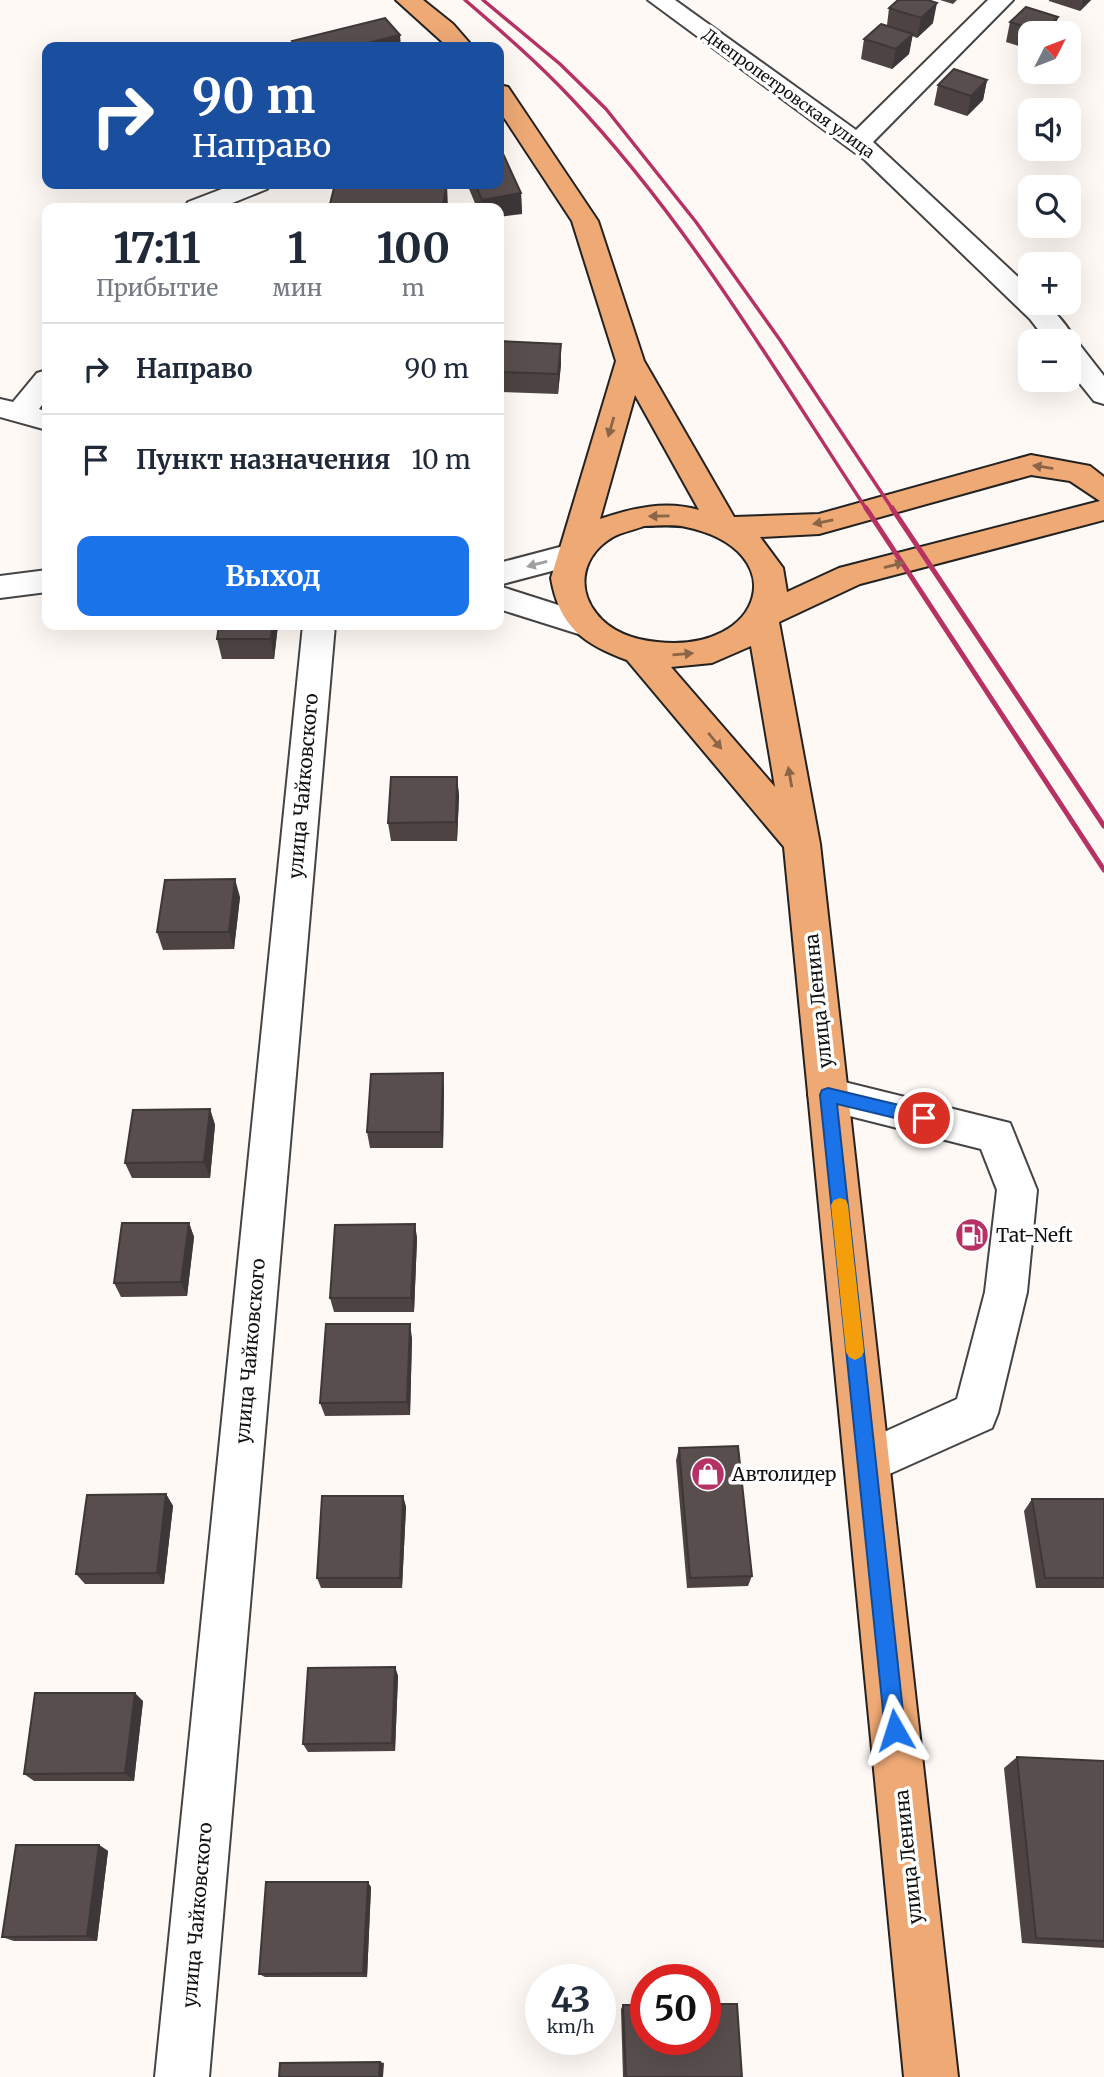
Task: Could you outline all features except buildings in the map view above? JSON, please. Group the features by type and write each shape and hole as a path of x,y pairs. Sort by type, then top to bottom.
{"main road":[{"path":"408,0 445,29 457,42"},
{"path":"504,103 584,221 630,361 725,528"},
{"path":"630,361 567,578 571,603 588,626 611,642 639,652 676,656 712,651 741,637 762,617 850,576 1104,510"},
{"path":"725,528 819,524 1031,465 1079,473 1104,492"},
{"path":"575,554 602,530 641,516 685,516 725,528 751,545 767,568 771,593 762,617"},
{"name":"улица Ленина","path":"762,617 802,844 931,2077"},
{"path":"639,652 802,844"}],"street":[{"name":"Днепропетровская улица","path":"660,0 859,142 1040,313 1053,329"},
{"path":"859,142 1001,0"},
{"path":"210,203 245,189"},
{"path":"1081,365 1104,395"},
{"path":"22,415 42,386"},
{"path":"504,573 575,554"},
{"path":"0,587 42,582"},
{"path":"504,599 588,626"},
{"name":"улица Чайковского","path":"182,2077 319,630"},
{"path":"828,1095 996,1135 1017,1190 1006,1292 976,1413 867,1462"}],"railway":[{"path":"465,0 557,84 613,144 653,194 728,297 867,510"},
{"path":"483,0 560,64 606,109 696,222 780,340 893,510"},
{"path":"866,508 1104,870"},
{"path":"892,508 1104,826"}],"slow traffic":[{"path":"840,1205 855,1352"}],"place":[{"name":"Tat-Neft","path":"972,1235"},
{"name":"Автолидер","path":"708,1474"}],"route":[{"path":"895,1730 828,1095 924,1118"}]}
